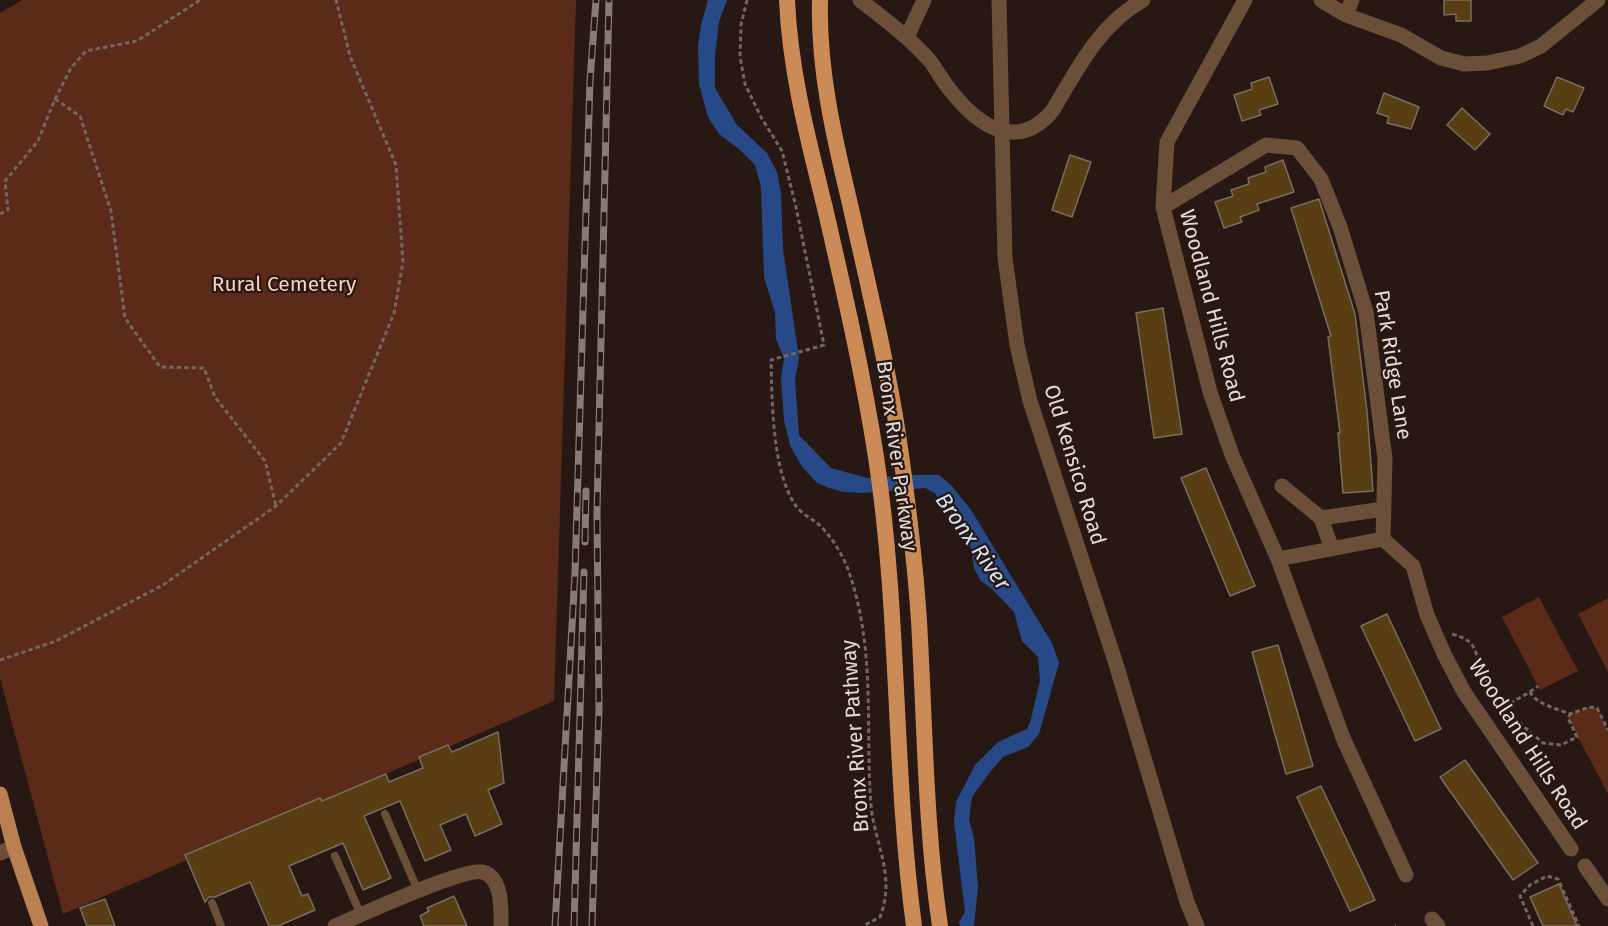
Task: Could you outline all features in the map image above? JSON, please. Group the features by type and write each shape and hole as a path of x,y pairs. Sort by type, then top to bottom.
{"highway":[{"name":"Bronx River Parkway","path":"787,0 794,72 856,345 877,464 894,621 905,845 914,926"},
{"name":"Bronx River Parkway","path":"820,0 823,67 831,122 881,340 908,500 919,619 930,843 940,926"}],"main road":[{"path":"0,794 7,850 41,926"}],"street":[{"path":"860,0 908,37 930,62 950,91 978,120 1010,133 1026,130 1045,119 1103,31 1124,12 1143,0"},
{"path":"908,37 924,0"},
{"name":"Old Kensico Road","path":"999,0 1005,258 1017,345 1030,401 1116,664 1187,902 1197,926"},
{"name":"Woodland Hills Road","path":"1245,0 1167,142 1163,207 1210,392 1232,455 1278,559 1343,738 1406,874"},
{"path":"1322,0 1346,15 1401,35 1441,58 1464,64 1520,56 1541,46 1598,0"},
{"path":"1346,15 1352,0"},
{"name":"Park Ridge Lane","path":"1163,207 1266,145 1297,148 1321,179 1340,227 1366,312 1385,459 1383,539"},
{"path":"1282,486 1321,518 1332,549"},
{"path":"1321,518 1384,509"},
{"path":"1278,559 1383,539"},
{"name":"Woodland Hills Road","path":"1383,539 1413,566 1427,615 1464,692 1571,849"},
{"path":"1585,866 1608,899"},
{"path":"335,926 447,879 467,872 482,872 489,877 498,892 501,926"}],"lane":[{"path":"385,814 418,891"},
{"path":"335,856 361,915"},
{"path":"212,903 221,926"}],"path":[{"path":"0,213 8,210 5,181 38,141 70,68 86,51 137,41 200,0"},
{"path":"0,660 56,642 163,585 276,506 341,443 394,313 403,262 396,165 350,56 336,0"},
{"name":"Bronx River Pathway","path":"747,0 741,25 740,57 746,84 761,117 782,150 824,345 771,360 775,429 782,474 797,507 819,525 842,555 855,592 864,633 868,679 871,806 874,831 885,868 885,878 884,900 880,916 863,926"},
{"path":"55,99 80,116 111,211 125,318 160,367 204,368 215,397 266,461 276,506"},
{"path":"1438,639 1453,634 1466,638 1477,652 1481,670 1498,697 1507,705 1508,713 1543,743 1561,745 1577,737 1568,718 1570,714"},
{"path":"1507,705 1538,686"},
{"path":"1530,692 1543,703 1570,714 1589,707 1597,708 1608,730"},
{"path":"1533,926 1520,896 1530,885 1547,876 1558,879 1580,926"}],"green space":[{"name":"Rural Cemetery","path":"22,0 576,0 554,701 63,914 0,678 0,13"},
{"path":"1539,597 1578,671 1540,690 1502,617"},
{"path":"1608,598 1608,672 1578,614"},
{"path":"1589,707 1597,708 1608,730 1608,794 1568,718 1570,714"}],"water":[{"name":"Bronx River","path":"708,0 727,0 719,22 715,55 715,88 737,125 767,153 777,172 781,193 783,249 799,358 795,380 799,435 831,468 867,478 939,475 952,486 971,510 1052,643 1059,663 1039,734 1028,747 1003,757 972,797 969,819 974,839 978,887 974,926 960,926 959,922 965,912 954,822 956,802 975,765 998,742 1027,729 1040,680 1038,657 1022,641 1014,612 981,581 974,568 971,548 952,514 944,509 935,493 925,488 864,493 844,492 829,488 817,483 803,468 790,446 784,420 781,378 784,359 776,339 775,313 764,277 761,187 755,165 719,134 708,117 699,84 698,45"}],"building":[{"path":"1444,0 1471,0 1471,21 1456,21 1456,14 1444,15"},
{"path":"1269,77 1278,104 1259,110 1261,115 1242,121 1234,95 1252,89 1251,83"},
{"path":"1557,77 1584,88 1573,112 1566,109 1563,115 1544,106"},
{"path":"1384,93 1419,107 1411,129 1387,123 1389,117 1377,113"},
{"path":"1462,108 1490,134 1475,150 1447,125"},
{"path":"1070,155 1091,162 1072,217 1052,210"},
{"path":"1283,160 1294,192 1257,204 1259,210 1240,217 1242,222 1224,228 1215,202 1233,196 1231,190 1249,184 1248,178 1266,172 1265,167"},
{"path":"1319,199 1355,314 1367,411 1373,491 1343,493 1338,433 1340,433 1328,337 1331,336 1291,208"},
{"path":"1163,308 1182,434 1154,438 1136,313"},
{"path":"1206,468 1255,586 1230,596 1181,478"},
{"path":"1387,614 1441,729 1415,741 1361,626"},
{"path":"1278,645 1313,766 1286,774 1252,652"},
{"path":"498,732 504,783 488,790 502,824 475,836 466,814 440,825 451,850 425,861 400,801 364,816 391,878 363,890 343,843 289,866 302,896 308,894 315,910 278,926 269,926 250,882 215,897 209,897 205,902 185,855 320,798 322,801 386,774 389,782 423,768 419,757 448,745 452,752"},
{"path":"1465,760 1538,863 1513,880 1440,777"},
{"path":"1321,786 1375,900 1350,911 1297,797"},
{"path":"1559,884 1577,926 1543,926 1530,897"},
{"path":"454,896 467,926 424,926 420,916 429,911 427,908"},
{"path":"105,899 115,926 87,926 80,908"}],"railway":[{"path":"555,926 575,573 590,80 596,0"},
{"path":"592,926 599,709 597,513 609,0"},
{"path":"585,542 586,491"},
{"path":"574,926 584,572"}]}
